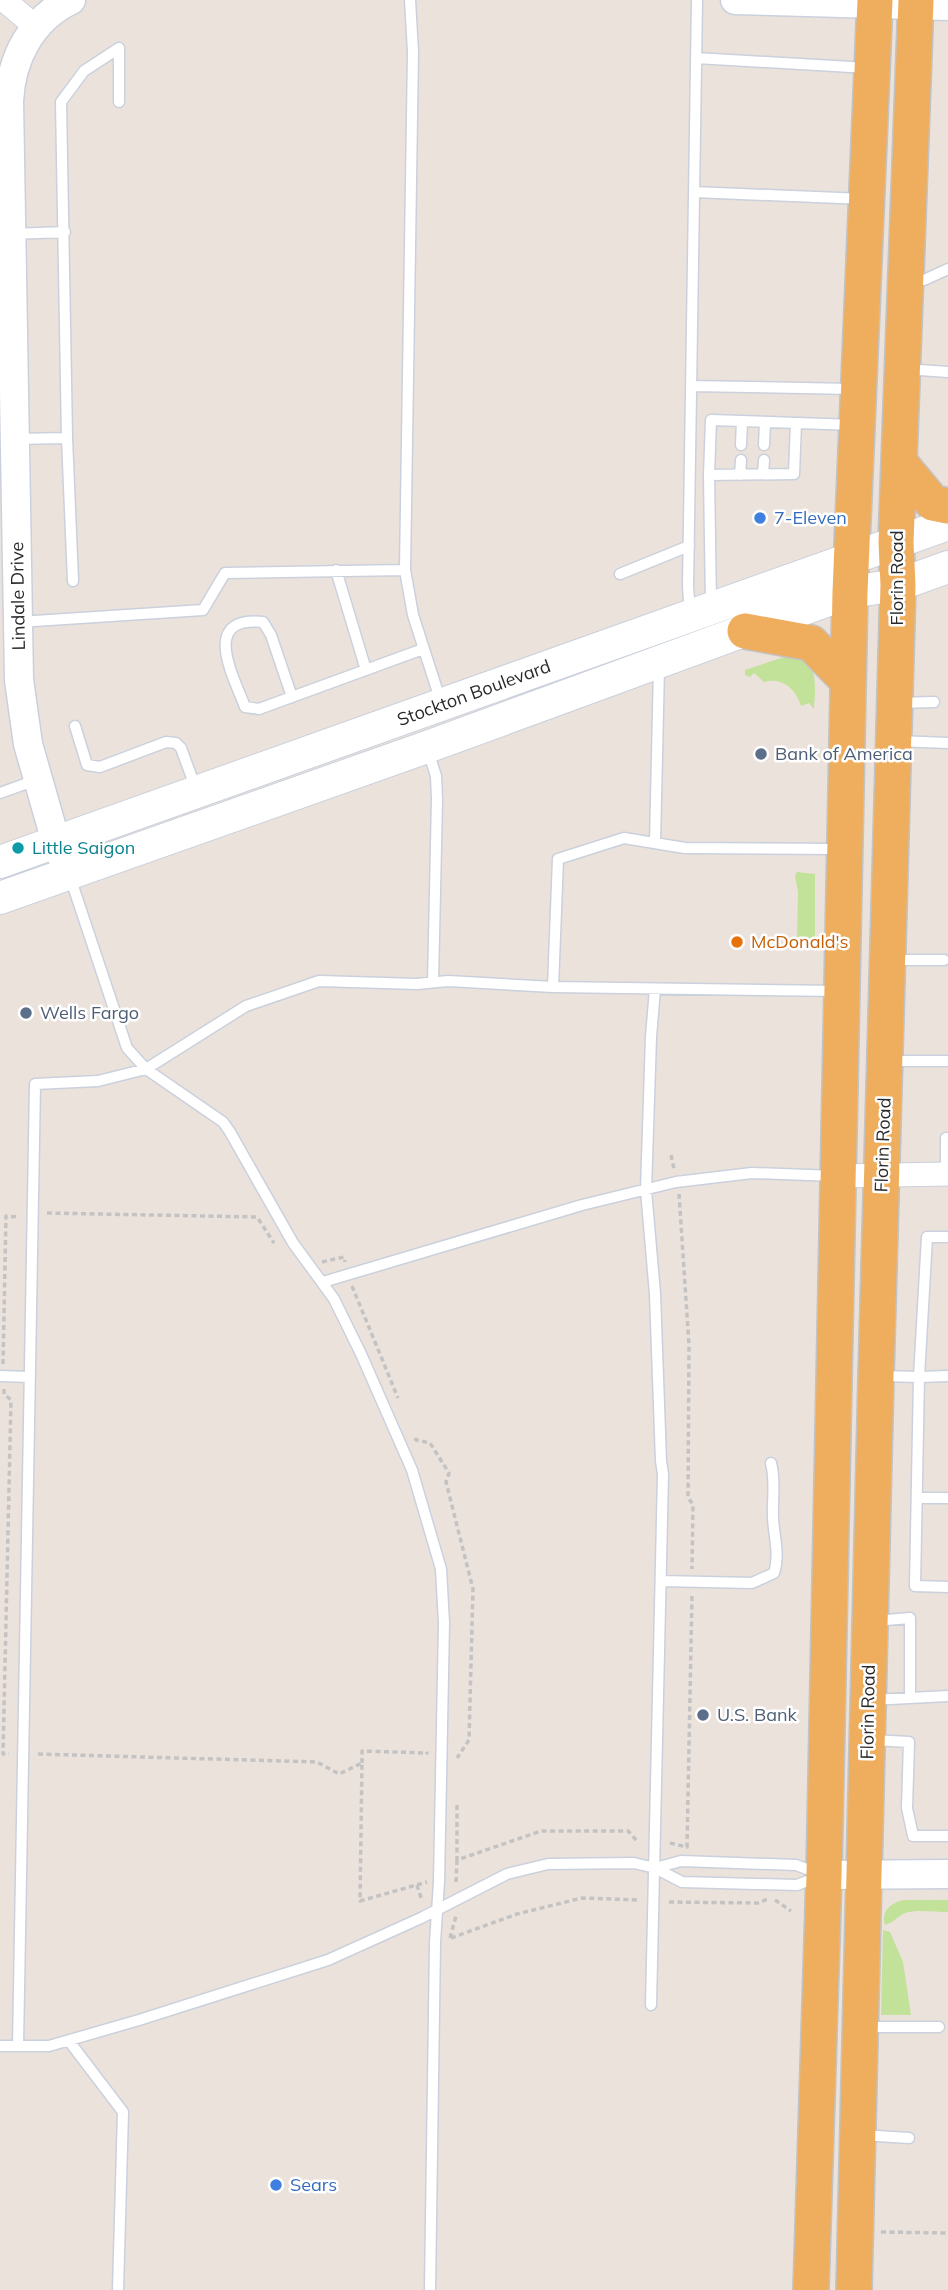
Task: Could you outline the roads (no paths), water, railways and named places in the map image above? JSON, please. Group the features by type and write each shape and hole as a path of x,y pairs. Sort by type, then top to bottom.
{"main road":[{"path":"811,2290 824,1875 850,576 875,1"},
{"name":"Florin Road","path":"858,2272 858,2135 898,585 896,543 906,280 927,4"},
{"path":"899,462 933,503 948,506"},
{"name":"Stockton Boulevard","path":"0,898 745,631 850,576 896,543 948,524"},
{"name":"Stockton Boulevard","path":"0,862 701,612 850,576 898,585 948,567"},
{"path":"745,631 811,643 848,681"}],"street":[{"path":"4,0 36,27"},
{"name":"Lindale Drive","path":"69,874 56,842 28,744 19,680 10,82 23,44 50,13 71,0"},
{"path":"735,0 927,4"},
{"path":"838,1176 947,1174"},
{"path":"824,1875 948,1874"},
{"path":"812,2251 828,2271 828,2290"}],"lane":[{"path":"411,0 405,570 413,615 442,705"},
{"path":"697,0 689,546 701,612"},
{"path":"73,582 61,102 85,71 119,48 119,102"},
{"path":"696,58 872,68"},
{"path":"694,192 866,199"},
{"path":"11,234 65,232"},
{"path":"906,280 924,279 948,269"},
{"path":"903,369 948,372"},
{"path":"691,386 858,389"},
{"path":"701,612 711,420 856,425"},
{"path":"741,444 742,421"},
{"path":"764,445 765,422"},
{"path":"709,475 794,474 796,423"},
{"path":"15,439 68,438"},
{"path":"740,475 741,460"},
{"path":"763,474 764,460"},
{"path":"620,574 689,546"},
{"path":"336,570 366,670"},
{"path":"18,622 203,610 225,573 405,570"},
{"path":"292,697 264,622 251,621 233,628 225,638 224,650 245,707 259,709 292,697 366,670 423,649"},
{"path":"655,843 659,663"},
{"path":"895,703 934,702"},
{"path":"75,726 87,765 93,767 100,767 166,741 177,743 197,792"},
{"path":"894,741 948,743"},
{"path":"427,747 436,776 437,799 433,982"},
{"path":"0,793 38,779"},
{"path":"553,987 558,859 624,838 685,848 844,849"},
{"path":"69,874 127,1048 146,1069 223,1122 293,1243 336,1301 412,1470 441,1569 444,1623 430,2290"},
{"path":"888,960 944,960"},
{"path":"18,2046 35,1084 98,1081 146,1069 246,1006 320,981 448,981 553,987 842,991"},
{"path":"651,2005 663,1474 655,1294 646,1190 655,989"},
{"path":"886,1061 948,1061"},
{"path":"947,1174 948,1138"},
{"path":"323,1282 582,1205 676,1182 752,1173 838,1176"},
{"path":"948,1237 927,1237 919,1377 915,1586 948,1587"},
{"path":"2,1376 30,1377"},
{"path":"876,1376 948,1376"},
{"path":"661,1581 752,1583 774,1573 777,1563 773,1517 775,1479 771,1463"},
{"path":"917,1498 948,1498"},
{"path":"870,1621 910,1618 910,1698"},
{"path":"869,1700 948,1696"},
{"path":"868,1739 909,1742 907,1808 913,1836 948,1836"},
{"path":"655,1868 681,1861 796,1865 824,1875"},
{"path":"0,2046 49,2046 69,2041 328,1961 508,1874 548,1864 634,1863 655,1868 682,1882 797,1885 824,1875"},
{"path":"861,2027 939,2027"},
{"path":"69,2041 122,2112 118,2290"},
{"path":"858,2135 909,2138"}],"place":[{"name":"7-Eleven","path":"760,518"},
{"name":"Bank of America","path":"761,754"},
{"name":"Little Saigon","path":"18,848"},
{"name":"McDonald's","path":"737,942"},
{"name":"Wells Fargo","path":"26,1013"},
{"name":"U.S. Bank","path":"703,1715"},
{"name":"Sears","path":"276,2185"}]}
